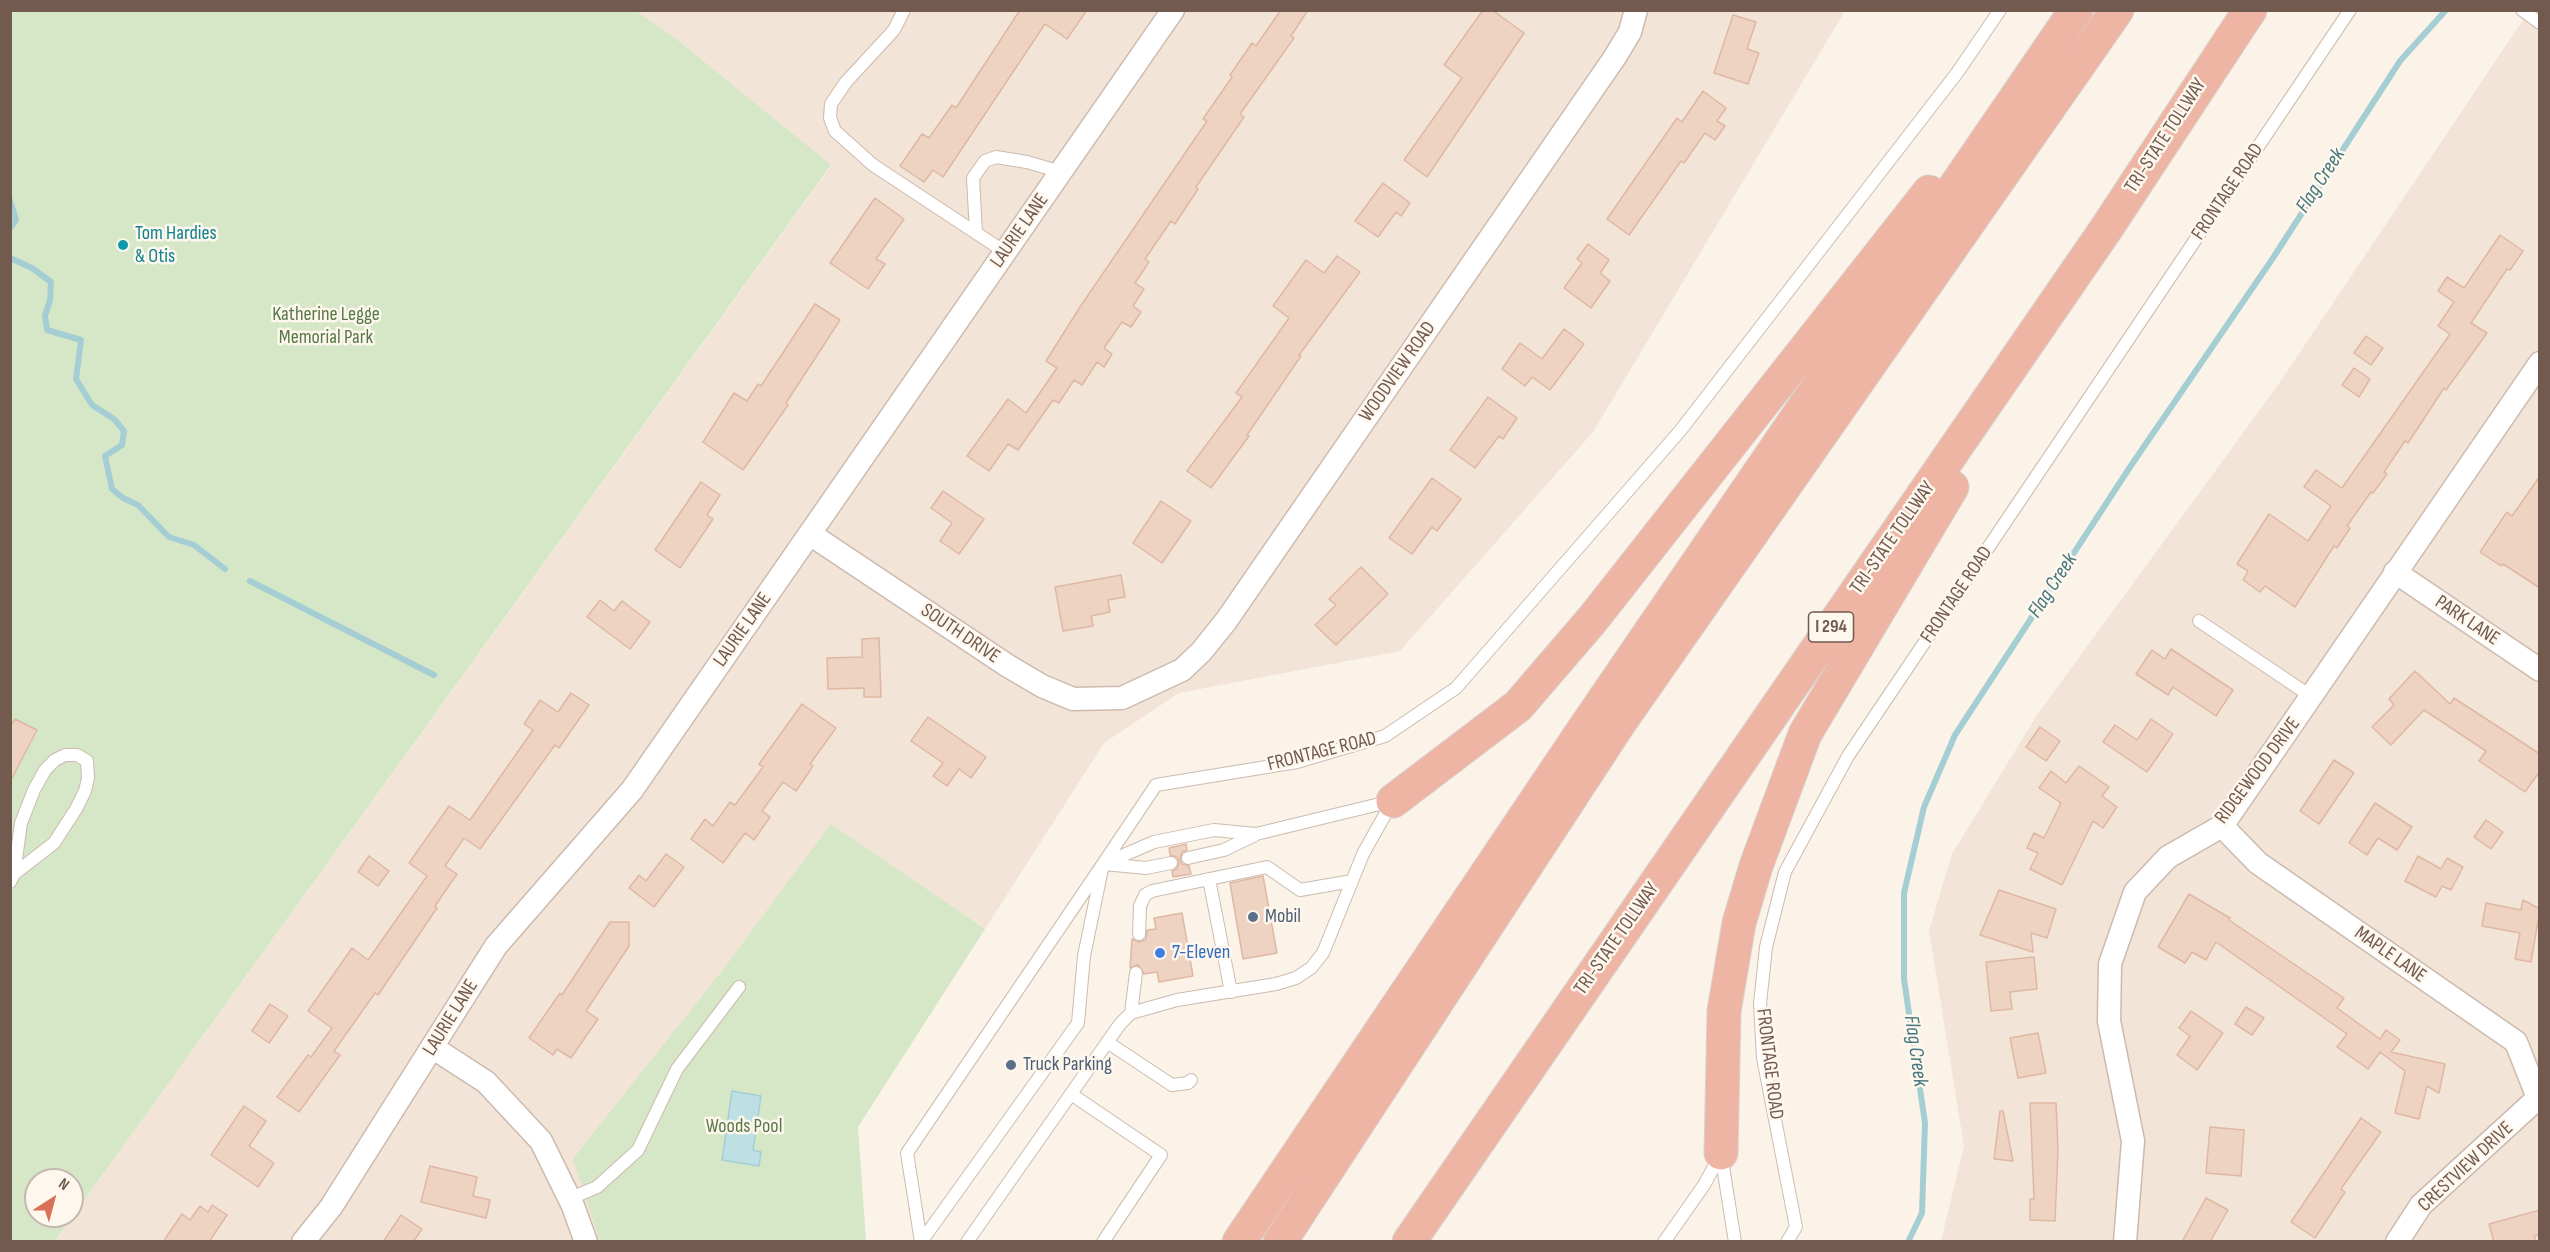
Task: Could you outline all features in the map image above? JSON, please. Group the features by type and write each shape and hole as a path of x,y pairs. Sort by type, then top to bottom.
{"highway":[{"path":"1393,801 1518,706 1599,610 1877,256 2076,10"},
{"path":"1239,1242 1586,726 2076,10"},
{"path":"1280,1242 1620,722 2117,10"},
{"name":"TRI-STATE TOLLWAY","path":"1409,1242 2106,229 2250,10"},
{"path":"1721,1153 1724,1011 1739,924 1756,866 1805,734 2106,229"}],"street":[{"name":"LAURIE LANE","path":"303,1242 331,1207 496,946 632,790 1173,10"},
{"name":"WOODVIEW ROAD","path":"1122,698 1182,670 1201,652 1226,621 1615,57 1630,32 1636,10"},
{"name":"RIDGEWOOD DRIVE","path":"2125,1242 2133,1141 2109,1021 2110,964 2135,892 2168,857 2222,826 2540,363"},
{"name":"SOUTH DRIVE","path":"810,534 1042,686 1073,699 1122,698"},
{"name":"PARK LANE","path":"2396,572 2540,670"},
{"name":"MAPLE LANE","path":"2222,826 2258,863 2516,1042 2539,1099"},
{"path":"432,1047 486,1082 541,1141 569,1199 586,1242"},
{"name":"CRESTVIEW DRIVE","path":"2397,1242 2421,1205 2539,1099"}],"lane":[{"path":"904,10 894,30 846,82 831,104 832,124 842,141 873,165 1005,252"},
{"name":"FRONTAGE ROAD","path":"921,1242 907,1153 1156,785 1297,762 1385,736 1456,688 1680,431 1957,73 2000,10"},
{"name":"FRONTAGE ROAD","path":"1787,1242 1796,1227 1763,1058 1760,1005 1766,947 1785,872 1848,756 2350,10"},
{"path":"2524,12 2540,23"},
{"path":"976,233 973,178 985,161 996,157 1027,162 1061,172"},
{"path":"2199,621 2312,698"},
{"path":"65,755 77,755 87,761 87,778 85,790 76,809 54,843 12,878 21,823 34,790 55,760 65,755"},
{"path":"1188,858 1224,850 1256,834 1393,801"},
{"path":"1131,1013 1168,1002 1286,981 1311,968 1323,953 1363,854 1393,801"},
{"path":"1103,864 1154,842 1214,830 1256,834"},
{"path":"1103,864 1146,868 1171,863"},
{"path":"921,1242 1078,1023 1084,956 1103,864"},
{"path":"1138,934 1140,906 1145,895 1152,891 1267,867 1300,890 1352,880"},
{"path":"1209,879 1231,992"},
{"path":"967,1242 1107,1042 1131,1013 1136,973"},
{"path":"569,1199 597,1187 638,1150 676,1069 739,987"},
{"path":"1107,1042 1172,1085 1191,1080"},
{"path":"1071,1094 1161,1155 1103,1242"},
{"path":"1664,1242 1704,1185 1721,1153"},
{"path":"1721,1153 1735,1242"}],"shaded area":[{"path":"636,11 1845,11 1593,432 1400,651 1179,693 1104,743 985,929 831,825 721,972 590,1208 600,1241 54,1242 64,1228 84,1228 84,1200 831,166 670,34"},
{"path":"2529,11 2539,11 2539,1241 1941,1241 1964,1146 1929,931 1952,854 2037,715 2278,385"}],"green space":[{"name":"Katherine Legge Memorial Park","path":"10,11 636,11 670,34 831,165 84,1200 84,1168 24,1168 24,1228 64,1228 54,1242 10,1241"},
{"name":"Woods Pool","path":"831,824 985,929 858,1127 866,1241 600,1241 573,1159 721,972"}],"water":[{"path":"732,1091 761,1096 753,1150 761,1152 759,1166 722,1160"}],"building":[{"path":"1020,10 1087,10 1067,39 1045,24 943,177 933,170 924,182 900,166 922,134 929,138 952,105 956,108"},
{"path":"1281,10 1308,10 1291,36 1294,38 1240,114 1244,117 1196,187 1198,189 1175,224 1171,221 1145,259 1149,262 1135,283 1144,289 1133,306 1141,312 1131,327 1122,322 1104,348 1112,354 1104,367 1097,362 1082,385 1074,380 1059,403 1053,400 1018,450 1008,444 989,471 967,456 1008,399 1026,413 1057,368 1046,361 1080,307 1207,121 1203,119 1232,77 1230,75 1252,43 1256,46"},
{"path":"1483,10 1492,10 1524,33 1427,177 1404,160 1462,78 1444,65"},
{"path":"1733,15 1756,22 1747,49 1759,53 1748,84 1714,73"},
{"path":"1703,91 1726,108 1717,121 1725,126 1715,140 1705,133 1684,163 1681,161 1629,235 1607,219 1677,118 1682,122"},
{"path":"1383,183 1410,203 1401,216 1396,212 1378,237 1355,221"},
{"path":"875,198 904,219 876,259 885,264 868,289 830,263"},
{"path":"2500,235 2523,251 2510,270 2507,269 2471,323 2487,333 2446,390 2444,388 2408,443 2405,441 2384,472 2387,474 2347,526 2350,528 2337,548 2334,546 2295,607 2265,586 2260,592 2243,580 2248,571 2237,564 2269,514 2308,541 2331,506 2304,487 2316,470 2342,488 2450,334 2438,326 2454,302 2438,291 2447,277 2464,288"},
{"path":"1588,244 1609,260 1600,273 1610,281 1591,308 1564,288 1582,263 1577,259"},
{"path":"1337,256 1360,272 1299,355 1301,356 1247,435 1249,436 1211,488 1187,471 1242,397 1236,393 1289,318 1273,306 1306,260 1324,273"},
{"path":"815,304 840,320 786,403 788,405 743,470 703,442 734,393 747,401 758,384 761,386"},
{"path":"1564,329 1584,344 1550,390 1532,377 1525,386 1502,369 1520,343 1542,359"},
{"path":"2366,336 2383,348 2371,365 2354,353"},
{"path":"2354,368 2370,379 2359,397 2342,385"},
{"path":"1488,397 1517,418 1503,439 1499,436 1475,468 1450,450"},
{"path":"2540,476 2540,588 2480,552 2507,512 2512,516"},
{"path":"1432,478 1461,499 1437,531 1432,527 1412,554 1389,538"},
{"path":"701,482 720,495 707,515 713,519 680,568 655,550"},
{"path":"943,491 984,519 959,554 940,541 952,523 931,508"},
{"path":"1161,501 1191,521 1162,563 1133,543"},
{"path":"1361,567 1388,594 1336,645 1315,625 1336,605 1329,599"},
{"path":"1121,575 1125,597 1108,600 1110,612 1091,616 1093,626 1063,631 1055,587"},
{"path":"600,600 614,611 622,601 650,622 630,649 587,617"},
{"path":"879,638 881,697 864,697 864,688 828,689 827,658 862,657 862,639"},
{"path":"2171,649 2233,690 2216,716 2173,687 2168,695 2136,674 2152,650 2165,659"},
{"path":"2415,671 2450,704 2454,698 2540,754 2540,771 2525,792 2479,761 2486,751 2424,710 2391,745 2372,727 2394,705 2389,699"},
{"path":"571,693 589,705 559,748 555,745 480,849 464,838 445,866 457,874 435,906 437,908 378,995 375,993 334,1051 340,1055 299,1112 277,1097 308,1055 311,1057 332,1028 308,1011 352,948 368,960 427,876 409,863 449,806 470,820 533,730 524,724 540,700 558,712"},
{"path":"802,704 836,728 810,764 813,766 796,791 783,782 762,811 770,817 754,840 745,833 723,863 691,839 705,819 713,826 730,802 735,805 763,767 759,764"},
{"path":"928,717 986,757 971,778 959,769 947,786 933,776 943,763 911,741"},
{"path":"15,719 37,730 10,782 10,727"},
{"path":"2151,719 2173,734 2147,772 2103,742 2115,725 2137,740"},
{"path":"2040,727 2060,741 2046,761 2026,747"},
{"path":"2334,760 2354,773 2319,824 2300,811"},
{"path":"2079,766 2109,787 2102,796 2117,807 2103,828 2093,821 2062,885 2030,869 2038,853 2027,848 2034,833 2044,838 2061,803 2039,788 2051,771 2066,783"},
{"path":"2375,803 2412,827 2397,850 2378,838 2367,855 2349,843"},
{"path":"2486,820 2503,832 2491,849 2474,837"},
{"path":"1186,844 1187,850 1182,852 1180,859 1182,864 1189,866 1191,874 1173,877 1172,871 1177,869 1179,862 1177,857 1170,855 1169,848"},
{"path":"666,854 684,867 654,907 629,888 639,875 646,881"},
{"path":"369,856 389,871 378,886 358,872"},
{"path":"2418,856 2441,869 2447,858 2463,867 2451,890 2442,886 2436,897 2405,881"},
{"name":"Mobil","path":"1263,876 1277,953 1243,959 1230,883"},
{"path":"1999,890 2056,909 2047,938 2031,933 2033,952 1980,935"},
{"path":"2189,894 2230,918 2229,920 2344,998 2337,1008 2380,1039 2386,1030 2400,1040 2391,1052 2445,1064 2439,1093 2427,1086 2419,1119 2395,1113 2405,1071 2380,1052 2368,1069 2337,1047 2347,1034 2216,942 2206,960 2192,952 2185,963 2158,947"},
{"path":"2523,900 2540,909 2531,962 2515,959 2520,933 2482,926 2486,903 2521,910"},
{"name":"7-Eleven","path":"1182,913 1193,976 1159,982 1157,972 1144,974 1138,965 1130,968 1132,939 1139,942 1146,939 1147,930 1156,929 1154,918"},
{"path":"610,922 629,922 629,946 586,1011 598,1019 571,1058 557,1049 553,1055 529,1038 560,993 562,995"},
{"path":"2034,957 2037,989 2010,992 2012,1009 1991,1011 1986,962"},
{"path":"270,1004 288,1016 269,1043 252,1031"},
{"path":"2246,1007 2264,1018 2252,1035 2235,1024"},
{"path":"2191,1011 2223,1033 2197,1070 2177,1055 2190,1036 2179,1028"},
{"path":"2038,1033 2046,1073 2018,1078 2010,1038"},
{"path":"2030,1103 2056,1103 2058,1150 2055,1221 2030,1220 2030,1199 2034,1199"},
{"path":"244,1106 266,1121 249,1146 274,1163 258,1187 211,1155"},
{"path":"2000,1111 2003,1111 2013,1161 1994,1159"},
{"path":"2361,1118 2381,1132 2341,1189 2345,1192 2315,1238 2291,1222"},
{"path":"2210,1127 2244,1130 2241,1176 2206,1173"},
{"path":"430,1166 477,1177 473,1196 490,1200 486,1218 421,1202"},
{"path":"2206,1198 2228,1210 2210,1242 2182,1242"},
{"path":"212,1205 227,1215 209,1242 163,1242 182,1214 190,1220 200,1206 208,1212"},
{"path":"2540,1210 2540,1234 2534,1236 2536,1242 2494,1242 2489,1224"},
{"path":"401,1215 422,1229 413,1242 383,1242"}],"waterway":[{"name":"Flag Creek","path":"1908,1242 1922,1213 1925,1123 1904,979 1904,893 1924,807 1955,735 2130,467 2273,258 2400,61 2446,10"},
{"path":"10,200 16,220 10,228"},
{"path":"10,258 32,268 51,282 50,300 45,316 47,330 81,340 76,379 92,405 114,419 124,431 122,445 105,456 112,489 123,498 138,505 169,537 194,545 225,569"},
{"path":"250,581 434,675"}],"place":[{"name":"Tom Hardies & Otis","path":"123,245"},
{"name":"Mobil","path":"1253,917"},
{"name":"7-Eleven","path":"1160,953"},
{"name":"Truck Parking","path":"1011,1065"}]}
